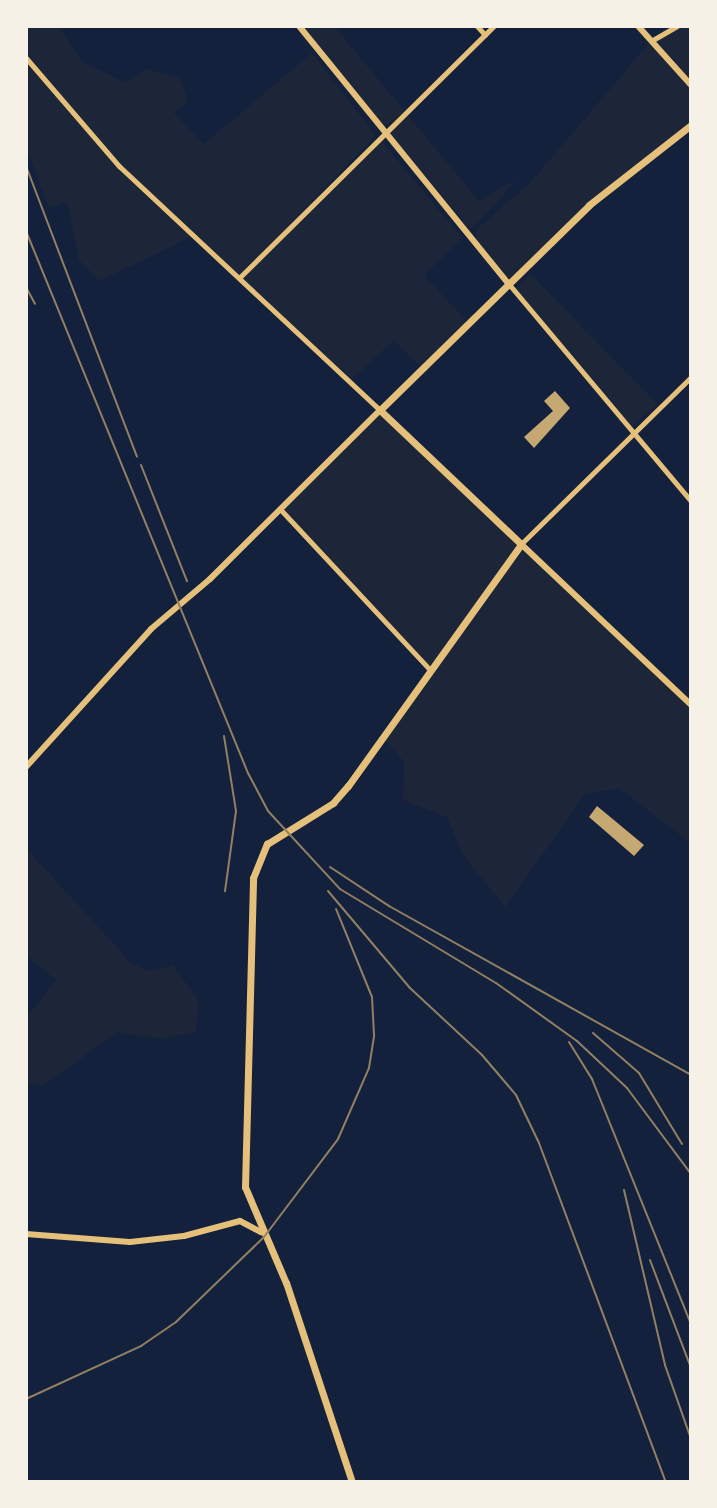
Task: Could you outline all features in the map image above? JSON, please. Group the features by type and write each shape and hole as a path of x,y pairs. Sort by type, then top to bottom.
{"main road":[{"path":"352,1482 286,1283 261,1232 242,1164 248,915 257,864 276,836 333,803 348,786 521,544 380,410 507,282 619,180 691,125"}],"street":[{"path":"299,26 507,282 691,501"},
{"path":"477,26 485,35"},
{"path":"240,277 384,131 494,26"},
{"path":"638,26 691,85"},
{"path":"651,41 677,26"},
{"path":"26,58 119,166 380,410 280,509 151,629 26,767"},
{"path":"691,377 521,544 691,705"},
{"path":"280,509 429,669"},
{"path":"26,1234 130,1242 184,1236 240,1221 261,1232"}],"shaded area":[{"path":"26,26 58,26 82,62 125,82 146,69 180,78 188,101 174,113 204,144 312,53 376,136 284,229 379,138 462,238 424,275 468,323 420,367 394,340 351,380 193,236 99,281 79,260 67,202 49,208 26,147"},
{"path":"303,26 334,26 479,201 517,179 478,223 470,229 388,131 401,115 385,126"},
{"path":"677,26 691,26 691,125 638,163 507,283 475,236 478,228 528,185 651,41"},
{"path":"530,274 658,404 632,426 516,289"},
{"path":"380,410 691,705 691,843 619,788 585,794 505,907 463,855 447,817 403,800 404,762 383,737 428,669 280,509"},
{"path":"26,848 132,964 150,971 173,965 198,1000 196,1032 161,1039 118,1032 42,1086 26,1083 26,1018 56,980 26,955"}],"building":[{"path":"555,391 570,408 534,448 524,437 553,411 544,401"},
{"path":"597,806 644,845 634,856 589,817"}],"railway":[{"path":"26,166 137,457"},
{"path":"26,231 248,773 268,811 340,889 496,983 577,1041 627,1088 691,1174"},
{"path":"26,287 35,304"},
{"path":"141,465 187,581"},
{"path":"224,736 236,811 225,891"},
{"path":"330,867 389,906 691,1075"},
{"path":"328,891 410,988 482,1055 516,1095 539,1143 666,1482"},
{"path":"26,1399 141,1346 176,1322 264,1237 338,1139 369,1068 374,1035 372,997 336,909"},
{"path":"593,1033 639,1073 682,1144"},
{"path":"569,1042 592,1079 691,1324"},
{"path":"624,1190 665,1365 691,1439"},
{"path":"650,1260 691,1368"}]}
